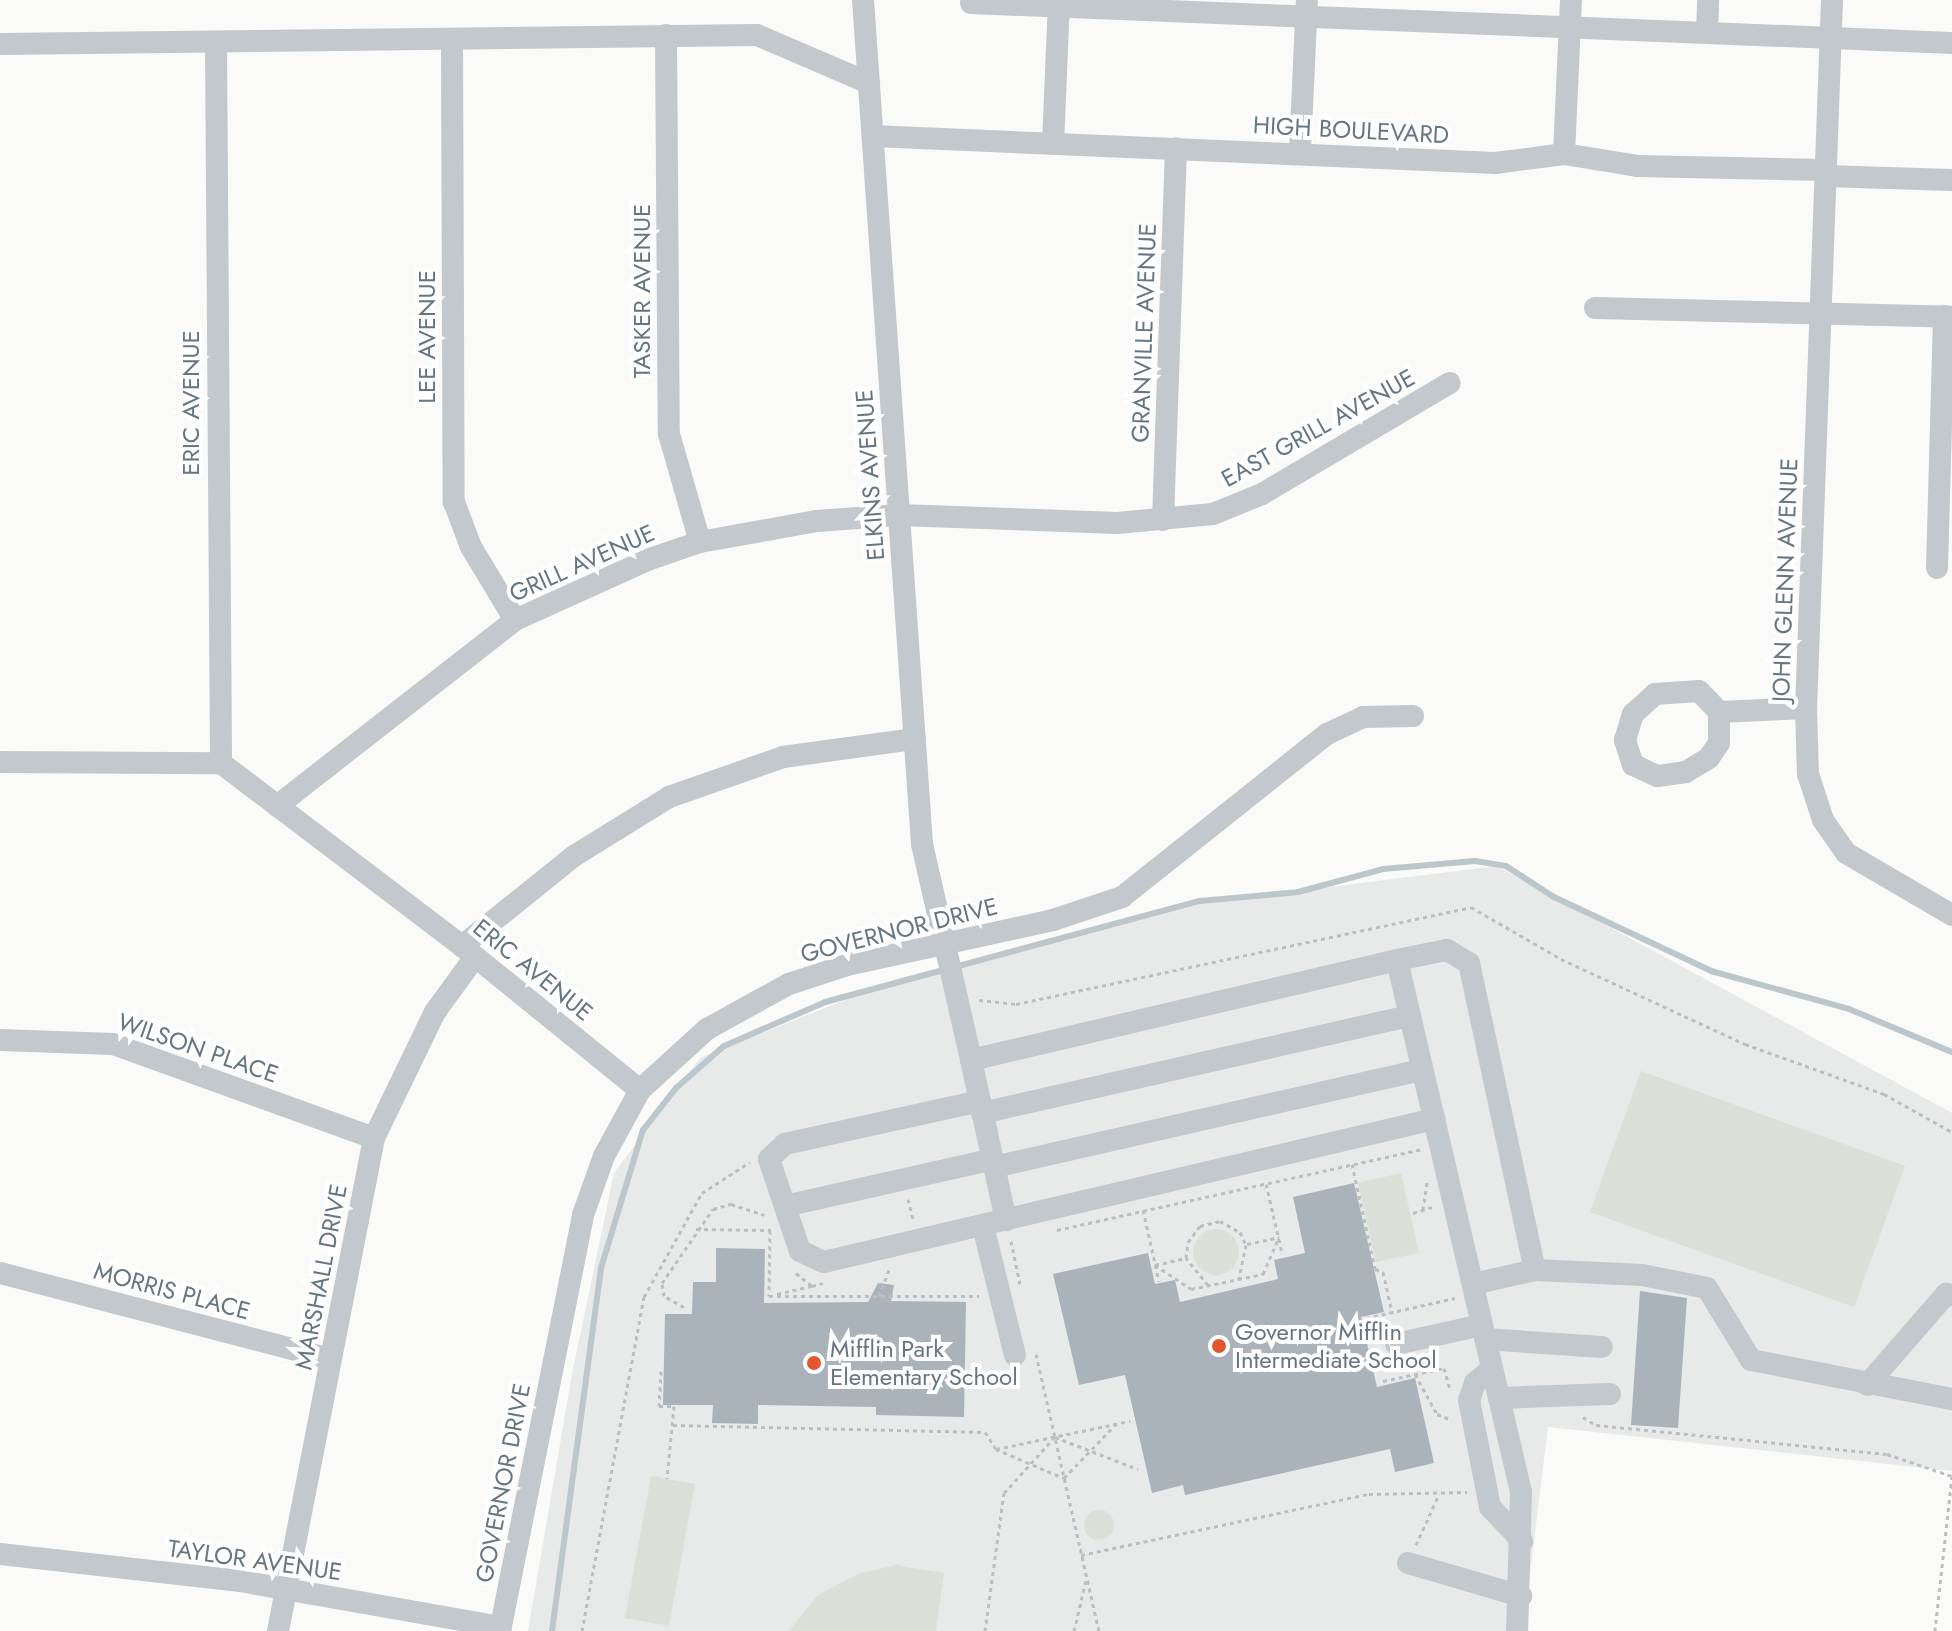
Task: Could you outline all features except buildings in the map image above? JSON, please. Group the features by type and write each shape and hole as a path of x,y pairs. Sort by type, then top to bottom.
{"street":[{"name":"ELKINS AVENUE","path":"863,0 922,844 1006,1220"},
{"path":"1564,154 1571,0"},
{"path":"1707,33 1708,0"},
{"name":"JOHN GLENN AVENUE","path":"1832,0 1806,708 1811,789 1823,820 1846,853 1952,915"},
{"path":"971,3 1432,10 1569,27 1952,43"},
{"path":"1053,144 1058,3"},
{"path":"1300,152 1306,8"},
{"name":"TASKER AVENUE","path":"666,35 669,434 700,542"},
{"path":"0,44 757,35 869,83"},
{"name":"LEE AVENUE","path":"452,39 454,502 471,547 515,620"},
{"name":"ERIC AVENUE","path":"216,42 221,763"},
{"name":"HIGH BOULEVARD","path":"873,136 1300,152 1495,163 1564,154 1637,166 1952,180"},
{"name":"GRANVILLE AVENUE","path":"1163,520 1176,148"},
{"path":"1595,308 1948,316 1937,568"},
{"name":"EAST GRILL AVENUE","path":"1163,520 1239,505 1450,383"},
{"name":"GRILL AVENUE","path":"277,806 515,620 615,573 700,542 817,521 899,515 1163,520"},
{"path":"1719,712 1719,743 1709,758 1686,772 1657,776 1633,765 1625,740 1633,714 1655,694 1699,691 1719,712 1806,708"},
{"name":"GOVERNOR DRIVE","path":"501,1629 583,1215 604,1156 640,1090 707,1029 761,996 847,965 1053,920 1122,897 1327,734 1363,717 1413,716"},
{"name":"MARSHALL DRIVE","path":"278,1631 374,1138 435,1012 469,951 574,856 669,797 783,757 915,739"},
{"path":"0,762 221,763 277,806"},
{"name":"ERIC AVENUE","path":"277,806 469,951 640,1090"},
{"path":"971,1060 1447,950 1469,963 1535,1270"},
{"path":"1397,960 1434,1119 1468,1290 1484,1332 1521,1492 1521,1596 1517,1631"},
{"path":"1410,1016 981,1107 785,1144 769,1159 774,1210 800,1251 824,1262 1434,1119"},
{"name":"WILSON PLACE","path":"0,1040 113,1044 374,1138"},
{"path":"774,1210 1422,1070"},
{"path":"983,1226 1025,1351"},
{"path":"1468,1290 1535,1270 1642,1275 1707,1288 1751,1360 1867,1385 1952,1399"},
{"name":"MORRIS PLACE","path":"0,1273 330,1359"},
{"path":"1867,1385 1949,1295"},
{"path":"1396,1344 1484,1332 1602,1347"},
{"path":"1492,1369 1475,1383 1469,1400 1490,1507 1522,1541"},
{"path":"1499,1398 1549,1393 1610,1394"},
{"name":"TAYLOR AVENUE","path":"0,1554 286,1588 501,1629"},
{"path":"1408,1563 1521,1596"}],"path":[{"path":"1053,1231 1419,1148 1431,1152"},
{"path":"582,1631 644,1297 702,1193 753,1160 756,1173"},
{"path":"1261,1160 1282,1253"},
{"path":"1352,1164 1375,1269 1383,1272 1392,1312"},
{"path":"1423,1210 1428,1175"},
{"path":"761,1200 774,1210"},
{"path":"1413,1213 1443,1204"},
{"path":"1208,1285 1186,1258 1188,1242 1200,1226 1220,1221 1240,1232 1246,1245 1239,1279"},
{"path":"696,1229 770,1230"},
{"path":"1246,1245 1279,1237"},
{"path":"1186,1258 1155,1265 1191,1289 1263,1274 1279,1237"},
{"path":"1021,1286 1011,1241 1023,1238"},
{"path":"769,1296 812,1286"},
{"path":"1366,1318 1468,1290"},
{"path":"1025,1351 1055,1437 1099,1631"},
{"path":"1383,1381 1444,1368 1451,1395"},
{"path":"661,1371 659,1406 674,1406 667,1479"},
{"path":"1415,1374 1437,1414 1459,1423 1455,1409"},
{"path":"1549,1393 1596,1425 1824,1445 1908,1459 1952,1476 1935,1631"},
{"path":"996,1449 1130,1421"},
{"path":"1064,1478 1117,1424"},
{"path":"673,1425 985,1432 996,1449 1064,1478"},
{"path":"1055,1437 1138,1469"},
{"path":"985,1631 1004,1493 1055,1437"},
{"path":"1081,1555 1369,1494 1472,1492 1471,1480"},
{"path":"1408,1563 1439,1493"},
{"path":"1074,1631 1087,1578"}],"shaded area":[{"path":"1497,866 1952,1113 1952,1471 1548,1427 1523,1631 528,1631 572,1374 614,1173 700,1058 897,979 1178,906"},
{"path":"1641,1071 1905,1166 1854,1307 1590,1212"},
{"path":"1401,1173 1419,1253 1376,1262 1358,1183"},
{"path":"1216,1229 1232,1236 1239,1252 1232,1268 1216,1275 1200,1268 1193,1252 1200,1236"},
{"path":"651,1476 695,1484 669,1626 625,1618"},
{"path":"1099,1510 1110,1514 1114,1525 1110,1536 1099,1540 1088,1536 1084,1525 1088,1514"},
{"path":"896,1565 944,1573 936,1631 789,1631 818,1595 858,1574"}],"waterway":[{"path":"552,1631 601,1268 643,1130 676,1088 724,1046 825,1002 1200,901 1298,892 1383,869 1475,861 1506,866 1554,897 1711,971 1849,1009 1952,1052"}],"place":[{"name":"Governor Mifflin Intermediate School","path":"1219,1346"},
{"name":"Mifflin Park Elementary School","path":"814,1363"}]}
